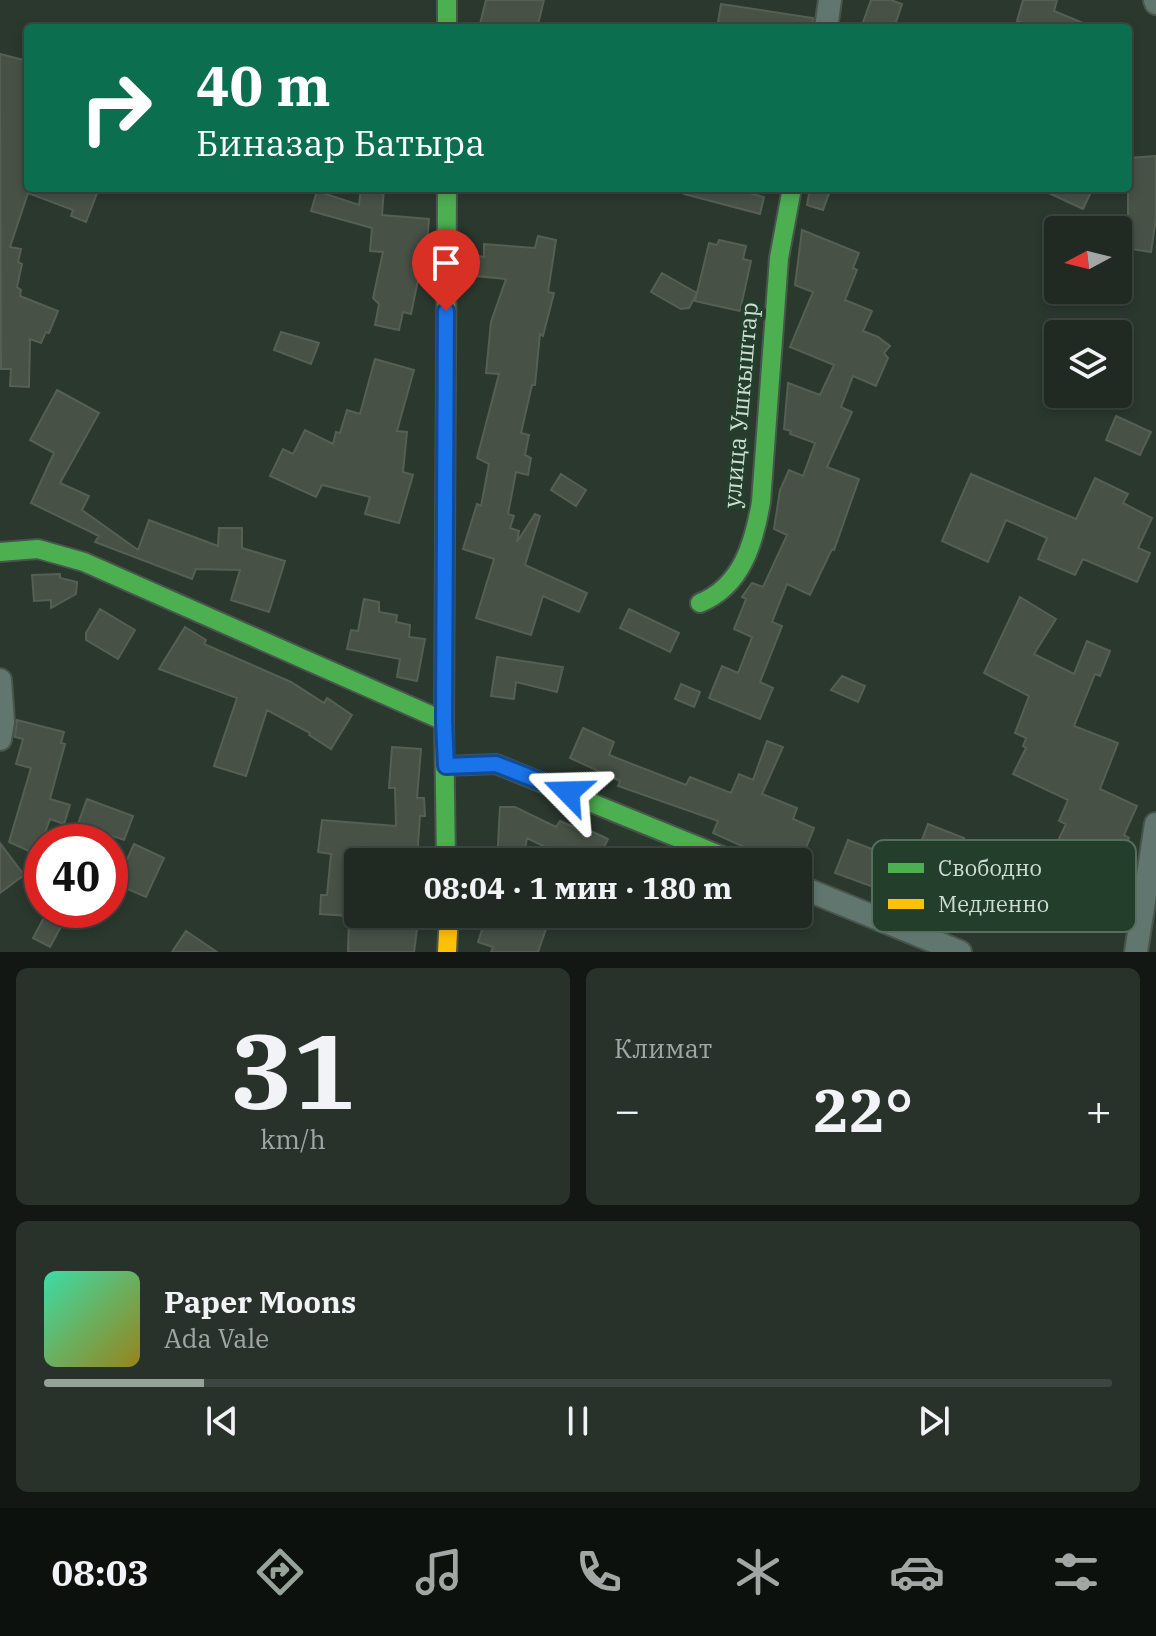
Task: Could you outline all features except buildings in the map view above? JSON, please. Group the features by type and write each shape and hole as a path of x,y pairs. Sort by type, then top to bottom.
{"street":[{"path":"447,0 447,24"},
{"path":"827,24 830,0"},
{"path":"446,848 447,192"},
{"name":"улица Ушкыштар","path":"700,603 722,593 755,538 761,502 779,258 791,192"},
{"path":"0,552 38,549 84,562 444,721"},
{"path":"0,680 3,722 0,739"},
{"path":"446,766 496,764 703,848"},
{"path":"1136,952 1156,824"},
{"path":"812,892 872,916"},
{"path":"447,952 448,928"},
{"path":"911,932 960,952"}],"traffic: fast":[{"path":"447,0 447,24"},
{"path":"446,848 447,192"},
{"path":"700,603 726,586 736,574 750,547 758,517 779,258 791,192"},
{"path":"0,552 38,549 84,562 444,721"},
{"path":"446,766 496,764 703,848"}],"traffic: slow":[{"path":"447,952 448,928"}],"route":[{"path":"446,311 446,766 496,764 568,792"}]}
